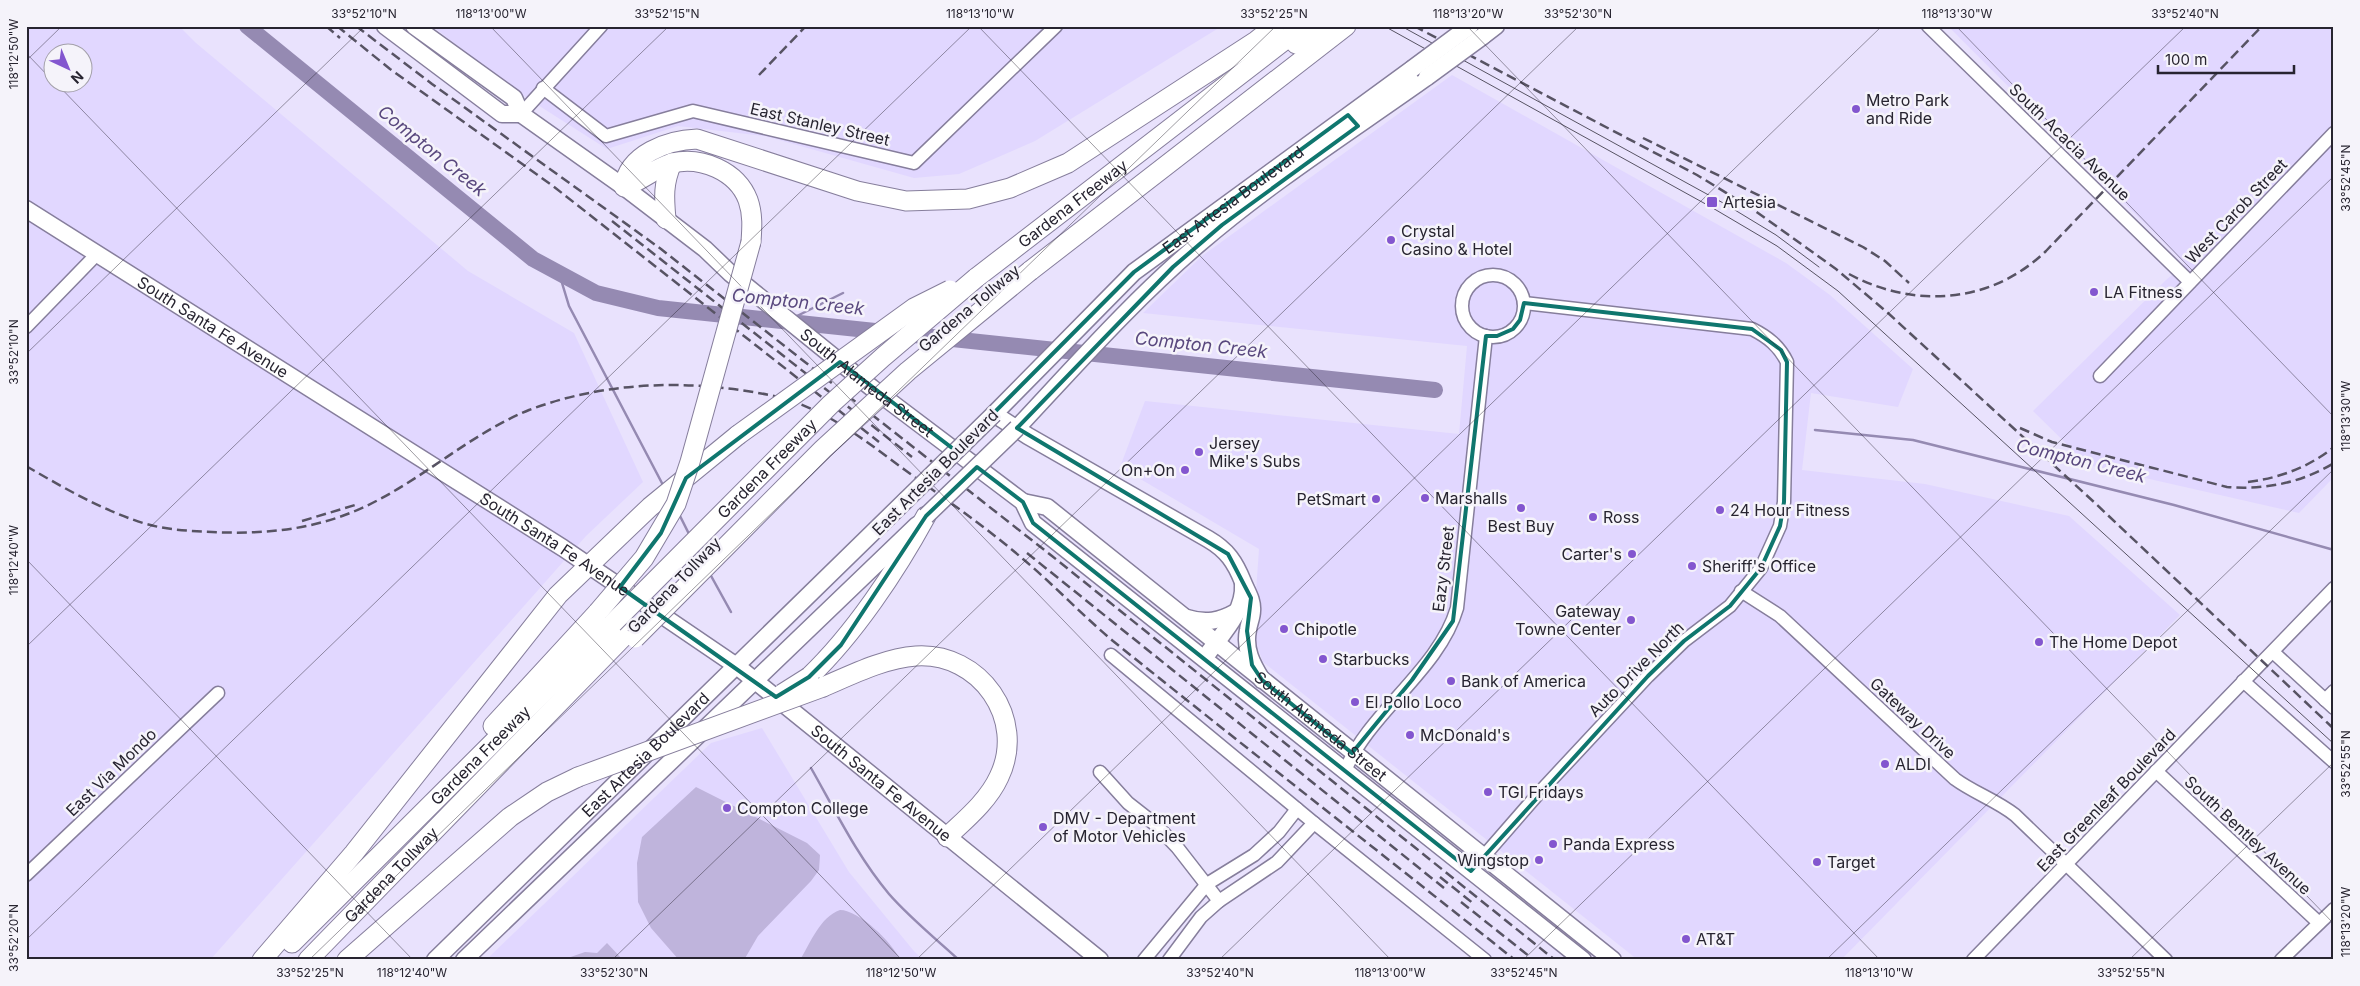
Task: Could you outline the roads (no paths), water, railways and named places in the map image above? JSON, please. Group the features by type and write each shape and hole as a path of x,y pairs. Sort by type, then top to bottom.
{"highway":[{"path":"624,187 625,179 645,155 670,143 697,139 857,191 906,201 946,200 988,195 1030,181 1068,162 1256,41 1275,26"},
{"name":"Gardena Freeway","path":"322,960 831,404 976,278 1303,26"},
{"path":"1082,196 1103,192 1333,30"},
{"name":"Gardena Freeway","path":"274,960 373,861 850,423 1023,270 1280,77 1333,30"},
{"path":"373,861 521,694 598,612 644,558 676,504 690,462 750,242 752,225 748,200 732,177 704,163 689,161 672,164 624,187"},
{"path":"666,219 665,178 672,164"},
{"path":"262,960 354,853 531,626 588,565 650,507 738,435 914,308 976,278"},
{"path":"816,682 910,544 926,516"},
{"name":"Gardena Tollway","path":"308,960 625,631"},
{"path":"347,960 510,817 547,792 578,777 746,714 816,682 895,660 915,656 930,656 959,664 971,671 992,691 1001,704 1008,742 1004,766 995,785 980,806 947,837"}],"main road":[{"name":"South Alameda Street","path":"385,26 502,114 521,114"},
{"name":"South Alameda Street","path":"414,26 514,98 521,114 624,187 712,254 730,273 872,388 1023,502 1047,507 1613,960"},
{"name":"East Artesia Boulevard","path":"435,960 738,667 994,414 1110,294 1134,272 1217,219 1353,120 1412,69 1483,29"},
{"name":"East Artesia Boulevard","path":"1353,120 1426,77 1483,29"},
{"name":"South Santa Fe Avenue","path":"26,209 588,565 738,667 1100,960"},
{"name":"East Artesia Boulevard","path":"464,960 926,516 1022,432 1141,297 1217,219"},
{"path":"994,414 1218,545 1235,562 1251,598 1252,611 1247,631 1248,649 1252,665 1262,680"},
{"name":"South Alameda Street","path":"1023,502 1033,523 1582,960"},
{"path":"1204,658 1236,612 1244,591 1243,581"},
{"path":"1183,617 1199,622 1211,622 1236,612"},
{"path":"468,928 482,942"}],"street":[{"path":"521,114 601,26"},
{"name":"East Stanley Street","path":"543,88 606,136 693,111 914,163 1056,26"},
{"name":"South Acacia Avenue","path":"1928,26 2190,282"},
{"name":"West Carob Street","path":"2100,376 2334,133"},
{"path":"26,327 96,255"},
{"path":"1493,275 1506,278 1516,286 1524,304 1522,315 1513,329 1503,335 1486,336 1470,327 1462,311 1463,297 1474,281 1493,275"},
{"name":"Auto Drive North","path":"1471,871 1538,794 1648,676 1684,641 1730,606 1761,568 1780,526 1784,502 1787,362 1781,350 1766,336 1752,329 1524,304"},
{"name":"Eazy Street","path":"1344,771 1352,753 1443,640 1453,621 1457,608 1486,336"},
{"name":"East Greenleaf Boulevard","path":"1973,960 2334,588"},
{"name":"Gateway Drive","path":"1741,591 1780,616 1955,779 1969,790 2005,807 2166,960"},
{"path":"2272,652 2331,700"},
{"path":"1111,655 1314,824 1485,960"},
{"path":"2243,681 2334,762"},
{"name":"East Via Mondo","path":"26,875 218,693"},
{"name":"South Bentley Avenue","path":"2156,771 2319,923"},
{"path":"1100,772 1128,803 1156,825 1177,847 1219,901"},
{"path":"1144,960 1207,884 1254,855 1279,832 1297,809"},
{"path":"1170,960 1201,918 1219,901 1277,862 1314,824"},
{"path":"2281,960 2334,909"}],"waterway":[{"name":"Compton Creek","path":"247,26 533,259 596,293 658,308 1435,390"},
{"path":"559,273 569,306 664,487"},
{"path":"795,317 843,293"},
{"name":"Compton Creek","path":"1815,430 1913,440 2174,505 2334,550"},
{"path":"679,514 690,536"},
{"path":"697,550 703,560"},
{"path":"710,574 731,612"},
{"path":"811,768 847,832 877,879 905,911 959,960"}],"tram line":[{"path":"1384,26 1711,207 1777,246 1838,291 2334,744"},
{"path":"1401,26 1725,204 1776,235 1819,267"}],"railway":[{"path":"326,26 340,38"},
{"path":"337,26 390,69 553,186 879,442"},
{"path":"356,26 432,84 661,249 1052,556 1555,960"},
{"path":"759,75 806,26"},
{"path":"1414,26 1697,175 1751,208 1836,269 1888,313 2095,503 2334,729"},
{"path":"1849,274 1899,293 1951,296 1977,291 2001,282 2024,269 2046,251 2262,26"},
{"path":"1643,138 1863,247 1885,261 1909,283"},
{"path":"612,221 912,457"},
{"path":"26,466 98,505 143,523 178,530 234,533 278,531 319,523 360,509 417,477 490,429 529,410 558,400 618,388 679,385 739,390 788,400 824,415 857,435 995,536 1113,641 1515,960"},
{"path":"2020,428 2052,442 2227,487 2241,488 2282,484 2309,476 2334,463"},
{"path":"2248,482 2271,478 2304,466 2334,447"},
{"path":"302,521 355,505"},
{"path":"1027,553 1444,888"},
{"path":"1440,877 1474,904"},
{"path":"1461,902 1534,960"}],"place":[{"name":"Metro Park and Ride","path":"1856,109"},
{"name":"Artesia","path":"1712,202"},
{"name":"Crystal Casino & Hotel","path":"1391,240"},
{"name":"LA Fitness","path":"2094,292"},
{"name":"Jersey Mike's Subs","path":"1199,452"},
{"name":"On+On","path":"1185,470"},
{"name":"Marshalls","path":"1425,498"},
{"name":"PetSmart","path":"1376,499"},
{"name":"Best Buy","path":"1521,508"},
{"name":"24 Hour Fitness","path":"1720,510"},
{"name":"Ross","path":"1593,517"},
{"name":"Carter's","path":"1632,554"},
{"name":"Sheriff's Office","path":"1692,566"},
{"name":"Gateway Towne Center","path":"1631,620"},
{"name":"Chipotle","path":"1284,629"},
{"name":"The Home Depot","path":"2039,642"},
{"name":"Starbucks","path":"1323,659"},
{"name":"Bank of America","path":"1451,681"},
{"name":"El Pollo Loco","path":"1355,702"},
{"name":"McDonald's","path":"1410,735"},
{"name":"ALDI","path":"1885,764"},
{"name":"TGI Fridays","path":"1488,792"},
{"name":"Compton College","path":"727,808"},
{"name":"DMV - Department of Motor Vehicles","path":"1043,827"},
{"name":"Panda Express","path":"1553,844"},
{"name":"Wingstop","path":"1539,860"},
{"name":"Target","path":"1817,862"},
{"name":"AT&T","path":"1686,939"}]}
